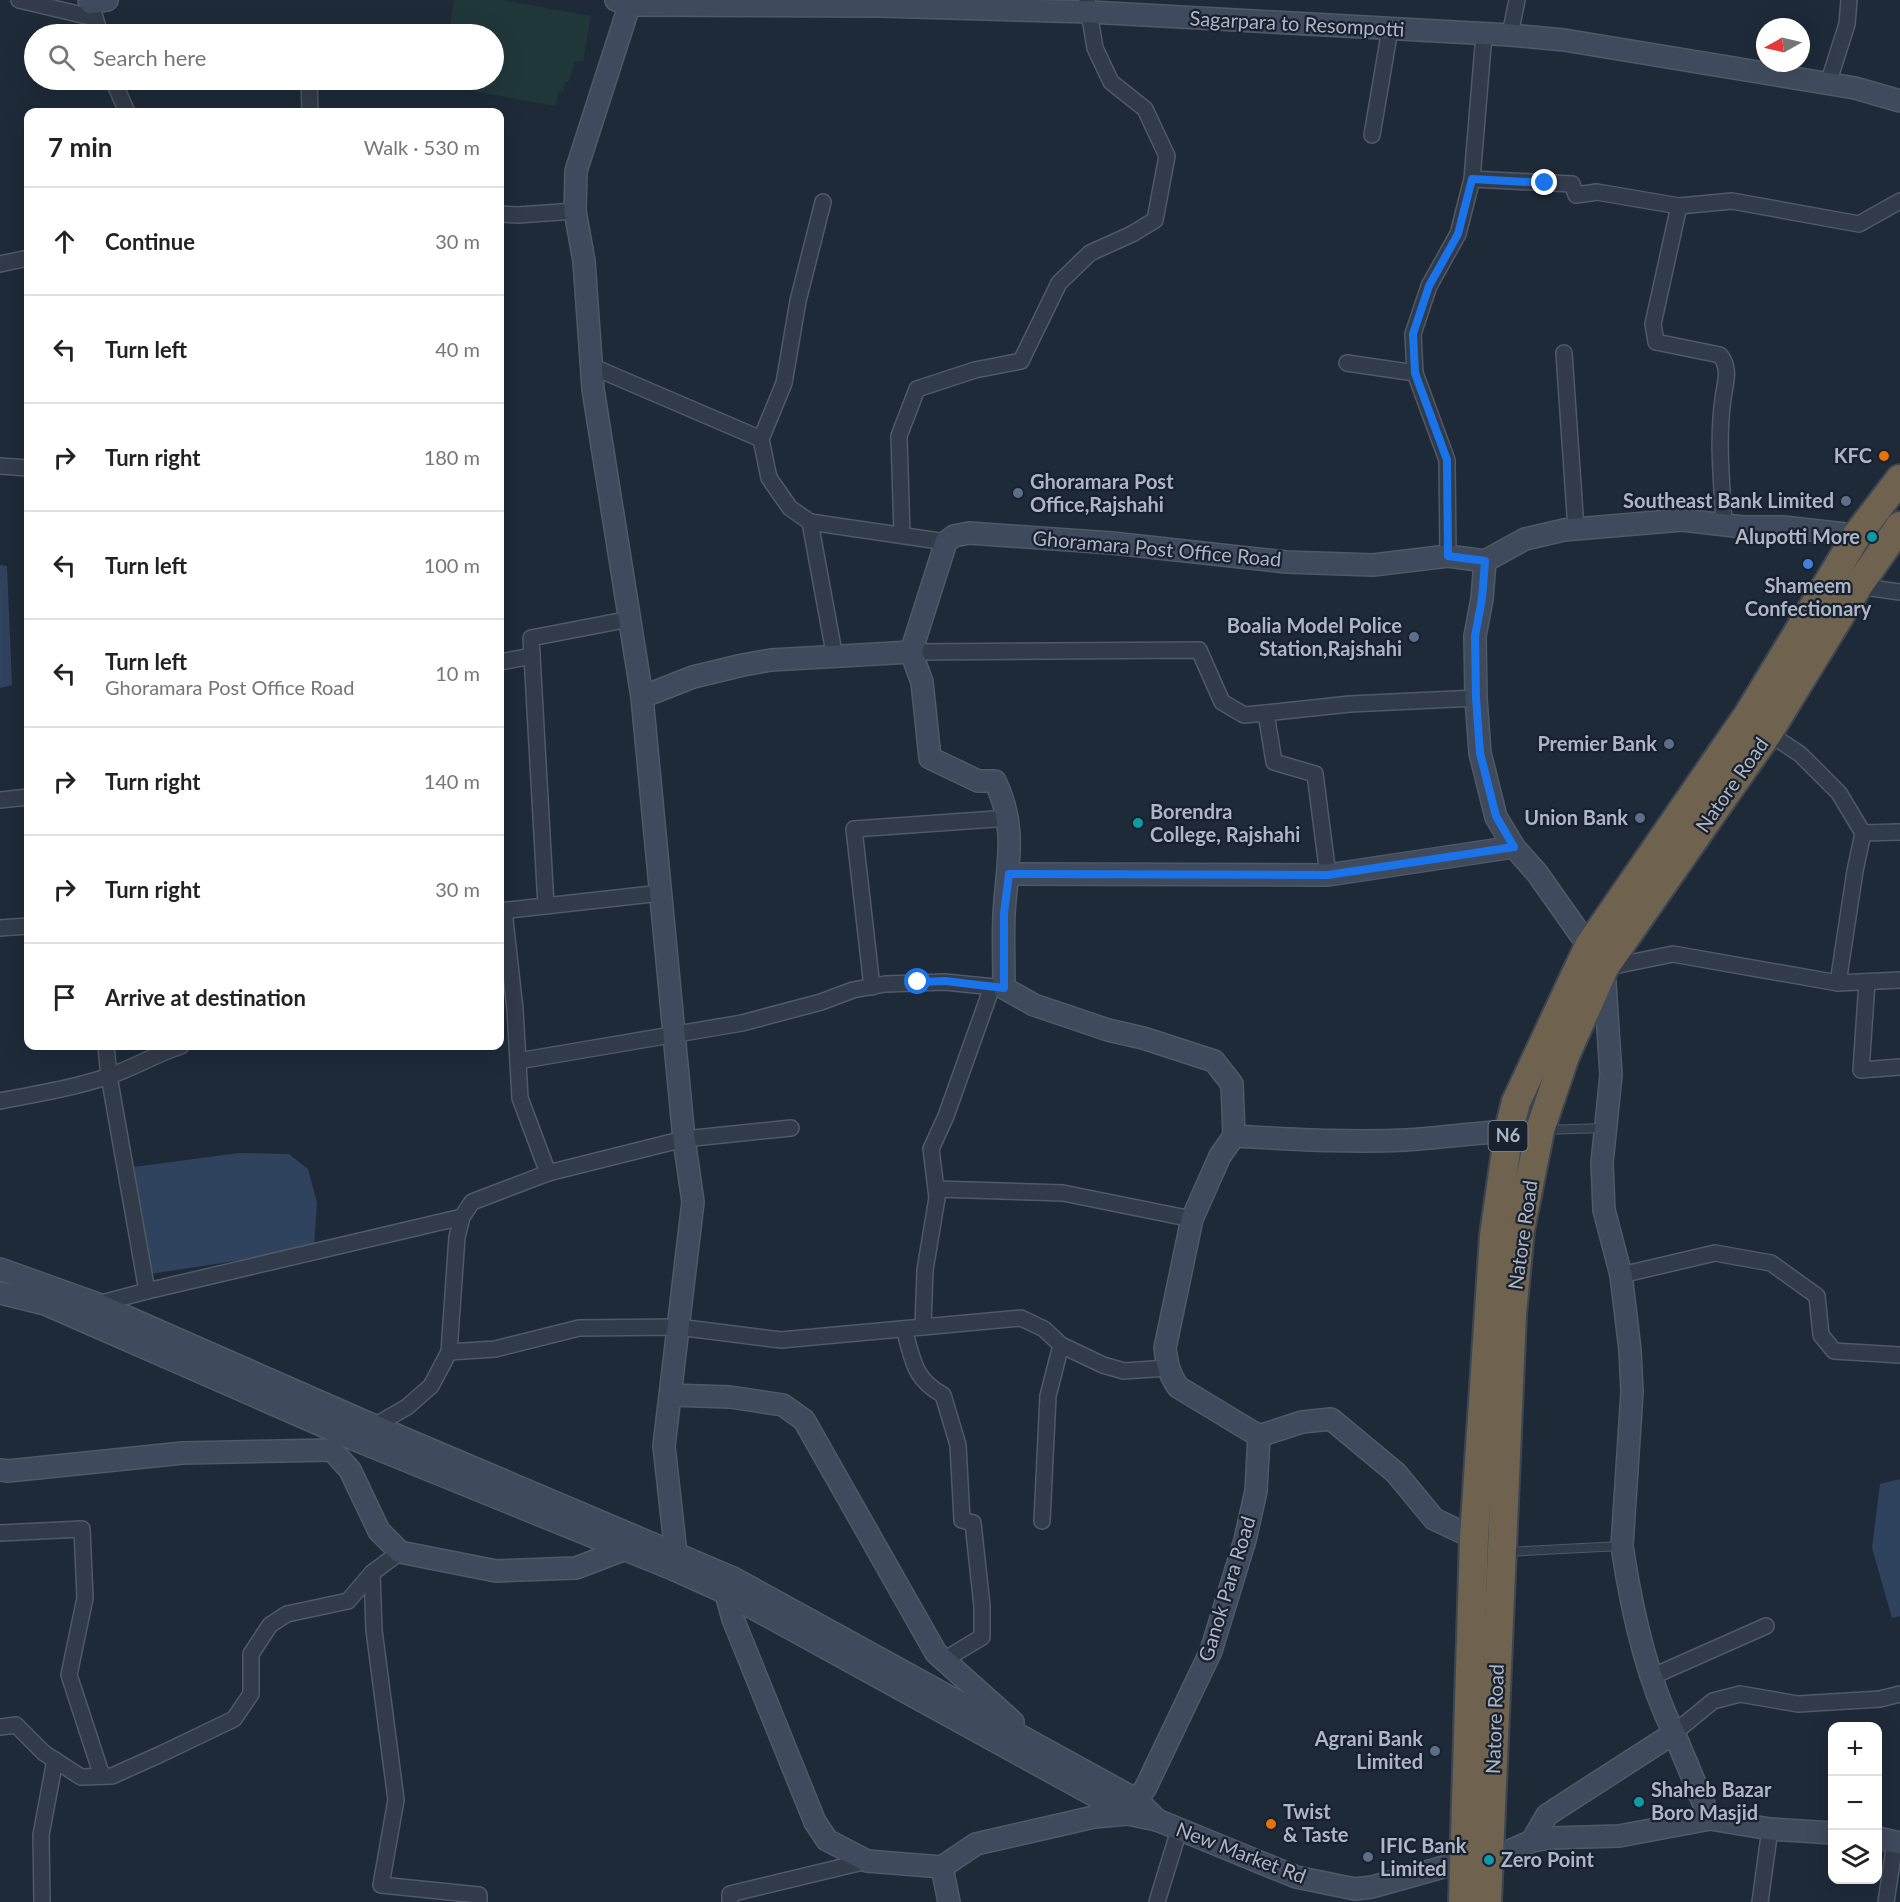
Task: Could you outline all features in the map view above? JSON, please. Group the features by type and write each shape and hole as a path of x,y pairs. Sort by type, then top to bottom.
{"highway":[{"name":"N6","path":"1463,1902 1477,1860 1474,1538 1494,1236 1509,1130 1516,1102 1597,957 1857,536 1900,479"},
{"name":"Natore Road","path":"1487,1902 1477,1860 1501,1552 1512,1314 1520,1230 1540,1130 1597,957 1768,733 1858,586 1897,535"}],"main road":[{"name":"Sagarpara to Resompotti","path":"626,2 880,6 1089,6 1390,29 1510,35 1564,40 1856,88 1900,101"},
{"path":"626,2 576,171 575,211 584,261 591,366 642,697 684,1140 693,1202 664,1446 676,1562"},
{"path":"1710,1819 1651,1677 1626,1570 1623,1546 1632,1392 1622,1275 1604,1210 1602,1163 1611,1075 1597,957 1537,873 1514,847 1496,816 1480,753 1476,698 1475,636 1482,599 1485,561 1525,539 1576,529 1682,520 1724,525 1783,527 1857,536 1897,535"},
{"name":"Ghoramara Post Office Road","path":"946,542 954,536 969,533 1112,543 1286,562 1373,565 1448,556 1485,561"},
{"path":"946,542 911,652 921,682 930,759 978,781 995,780 1009,818 1009,874 998,988 1034,1005 1108,1030 1143,1038 1214,1061 1233,1084 1234,1136 1220,1156 1192,1219 1165,1348 1167,1368 1178,1388 1259,1436 1302,1422 1331,1419 1396,1473 1434,1519 1474,1538"},
{"path":"642,697 693,677 771,660 911,652"},
{"path":"1009,874 1328,875 1514,847"},
{"path":"1234,1136 1305,1140 1406,1140 1509,1130 1540,1130"},
{"path":"0,1269 95,1303 375,1426 627,1543"},
{"path":"5,1297 45,1304 353,1438 676,1562 723,1583 1137,1800"},
{"path":"670,1395 730,1397 783,1405 804,1420 936,1653 1011,1721 1137,1800"},
{"name":"Ganok Para Road","path":"1137,1800 1210,1651 1245,1540 1256,1491 1259,1436"},
{"path":"0,1470 183,1453 332,1450 350,1470 380,1531 400,1551 496,1571 576,1568 627,1543"},
{"path":"723,1583 815,1822 827,1840 867,1861 942,1867 976,1844 1094,1817 1137,1800"},
{"path":"1532,1840 1547,1815 1674,1733"},
{"name":"New Market Rd","path":"1137,1800 1157,1820 1179,1830 1296,1877 1354,1896 1372,1887 1477,1860 1532,1840"},
{"path":"1532,1840 1619,1836 1710,1819 1770,1829 1828,1833"},
{"path":"942,1867 949,1902"}],"street":[{"path":"19,0 95,5 98,24"},
{"path":"1510,35 1517,0"},
{"path":"1828,84 1847,24 1849,0"},
{"path":"902,536 898,436 917,389 975,370 1020,361 1059,283 1090,253 1132,234 1155,220 1167,156 1144,109 1111,82 1095,48 1089,6"},
{"path":"1372,135 1390,29"},
{"path":"1448,556 1447,460 1415,373 1413,334 1429,286 1458,234 1472,179 1484,34"},
{"path":"117,90 125,108"},
{"path":"309,90 310,108"},
{"path":"1472,179 1572,184 1576,195 1597,192 1679,206 1732,201 1859,224 1900,201"},
{"path":"823,202 798,301 784,383 760,439 769,478 790,508 810,522 946,542"},
{"path":"1679,206 1653,324 1654,337 1656,342 1720,355 1726,363 1719,426 1724,525"},
{"path":"504,214 575,211"},
{"path":"0,264 24,259"},
{"path":"1564,353 1576,529"},
{"path":"1347,363 1415,373"},
{"path":"591,366 760,439"},
{"path":"0,466 24,468"},
{"path":"810,522 835,658"},
{"path":"1858,586 1900,592"},
{"path":"546,906 531,638 630,619"},
{"path":"911,652 1199,650 1222,702 1244,715 1350,704 1476,698"},
{"path":"504,661 532,656"},
{"path":"1266,713 1274,762 1314,774 1328,875"},
{"path":"1768,733 1800,754 1839,793 1863,833 1854,871 1838,982"},
{"path":"0,800 24,797"},
{"path":"872,987 854,829 1009,818"},
{"path":"1863,833 1900,832"},
{"path":"504,911 661,893"},
{"path":"0,928 24,926"},
{"path":"504,926 515,1009 520,1098 548,1173"},
{"path":"1597,957 1673,954 1838,982 1900,980"},
{"path":"518,1061 742,1023 821,1002 853,990 872,987 945,981 998,988 931,1149 937,1198 926,1270 923,1327"},
{"path":"1867,982 1861,1070 1900,1067"},
{"path":"106,1050 147,1291"},
{"path":"0,1101 109,1076 168,1050"},
{"path":"332,1450 407,1407 430,1386 449,1352 457,1236 462,1218 472,1202 548,1173 684,1140 791,1128"},
{"path":"936,1190 1063,1193 1192,1219"},
{"path":"83,1320 95,1303 462,1218"},
{"path":"1622,1275 1715,1253 1771,1263 1817,1296 1821,1335 1834,1351 1900,1355"},
{"path":"449,1352 495,1349 579,1328 678,1327 781,1340 1021,1318 1044,1329 1061,1345 1103,1365 1124,1371 1167,1368"},
{"path":"904,1329 917,1372 928,1387 943,1395 958,1444 962,1520 973,1522 982,1606 982,1637 944,1660"},
{"path":"1042,1521 1048,1396 1061,1345"},
{"path":"0,1533 82,1529 85,1598 69,1675 102,1776"},
{"path":"0,1727 16,1725 44,1753 81,1777 112,1776 234,1719 251,1694 251,1654 270,1625 287,1614 348,1601 372,1573 400,1551"},
{"path":"372,1573 374,1630 396,1800 381,1885 479,1895 479,1902"},
{"path":"1651,1677 1766,1626"},
{"path":"1674,1733 1713,1701 1740,1694 1798,1704 1880,1698 1900,1694"},
{"path":"42,1902 41,1835 55,1760"},
{"path":"1760,1902 1770,1829"},
{"path":"1157,1902 1179,1830"},
{"path":"1886,1902 1891,1841"},
{"path":"730,1902 730,1894 867,1861"}],"lane":[{"path":"1540,1130 1605,1128"},
{"path":"1501,1552 1623,1546"}],"green space":[{"path":"454,0 503,0 591,16 583,62 575,61 569,82 565,82 563,93 558,92 556,106 467,90 504,90 504,24 450,24"}],"water":[{"path":"0,565 7,566 12,685 0,688"},
{"path":"239,1153 289,1154 308,1169 317,1203 314,1246 287,1253 150,1274 134,1167"},
{"path":"1900,1479 1900,1616 1892,1618 1872,1548 1880,1484"}],"place":[{"name":"KFC","path":"1884,456"},
{"name":"Ghoramara Post Office,Rajshahi","path":"1018,493"},
{"name":"Southeast Bank Limited","path":"1846,501"},
{"name":"Alupotti More","path":"1872,537"},
{"name":"Shameem Confectionary","path":"1808,564"},
{"name":"Boalia Model Police Station,Rajshahi","path":"1414,637"},
{"name":"Premier Bank","path":"1669,744"},
{"name":"Union Bank","path":"1640,818"},
{"name":"Borendra College, Rajshahi","path":"1138,823"},
{"name":"Agrani Bank Limited","path":"1435,1751"},
{"name":"Shaheb Bazar Boro Masjid","path":"1639,1802"},
{"name":"Twist & Taste","path":"1271,1824"},
{"name":"IFIC Bank Limited","path":"1368,1857"},
{"name":"Zero Point","path":"1489,1860"}],"route":[{"path":"918,982 945,981 1004,988 1004,913 1009,874 1328,875 1514,847 1496,816 1480,753 1475,636 1482,599 1485,561 1448,556 1447,460 1415,373 1413,334 1429,286 1458,234 1472,179 1545,183"}]}
